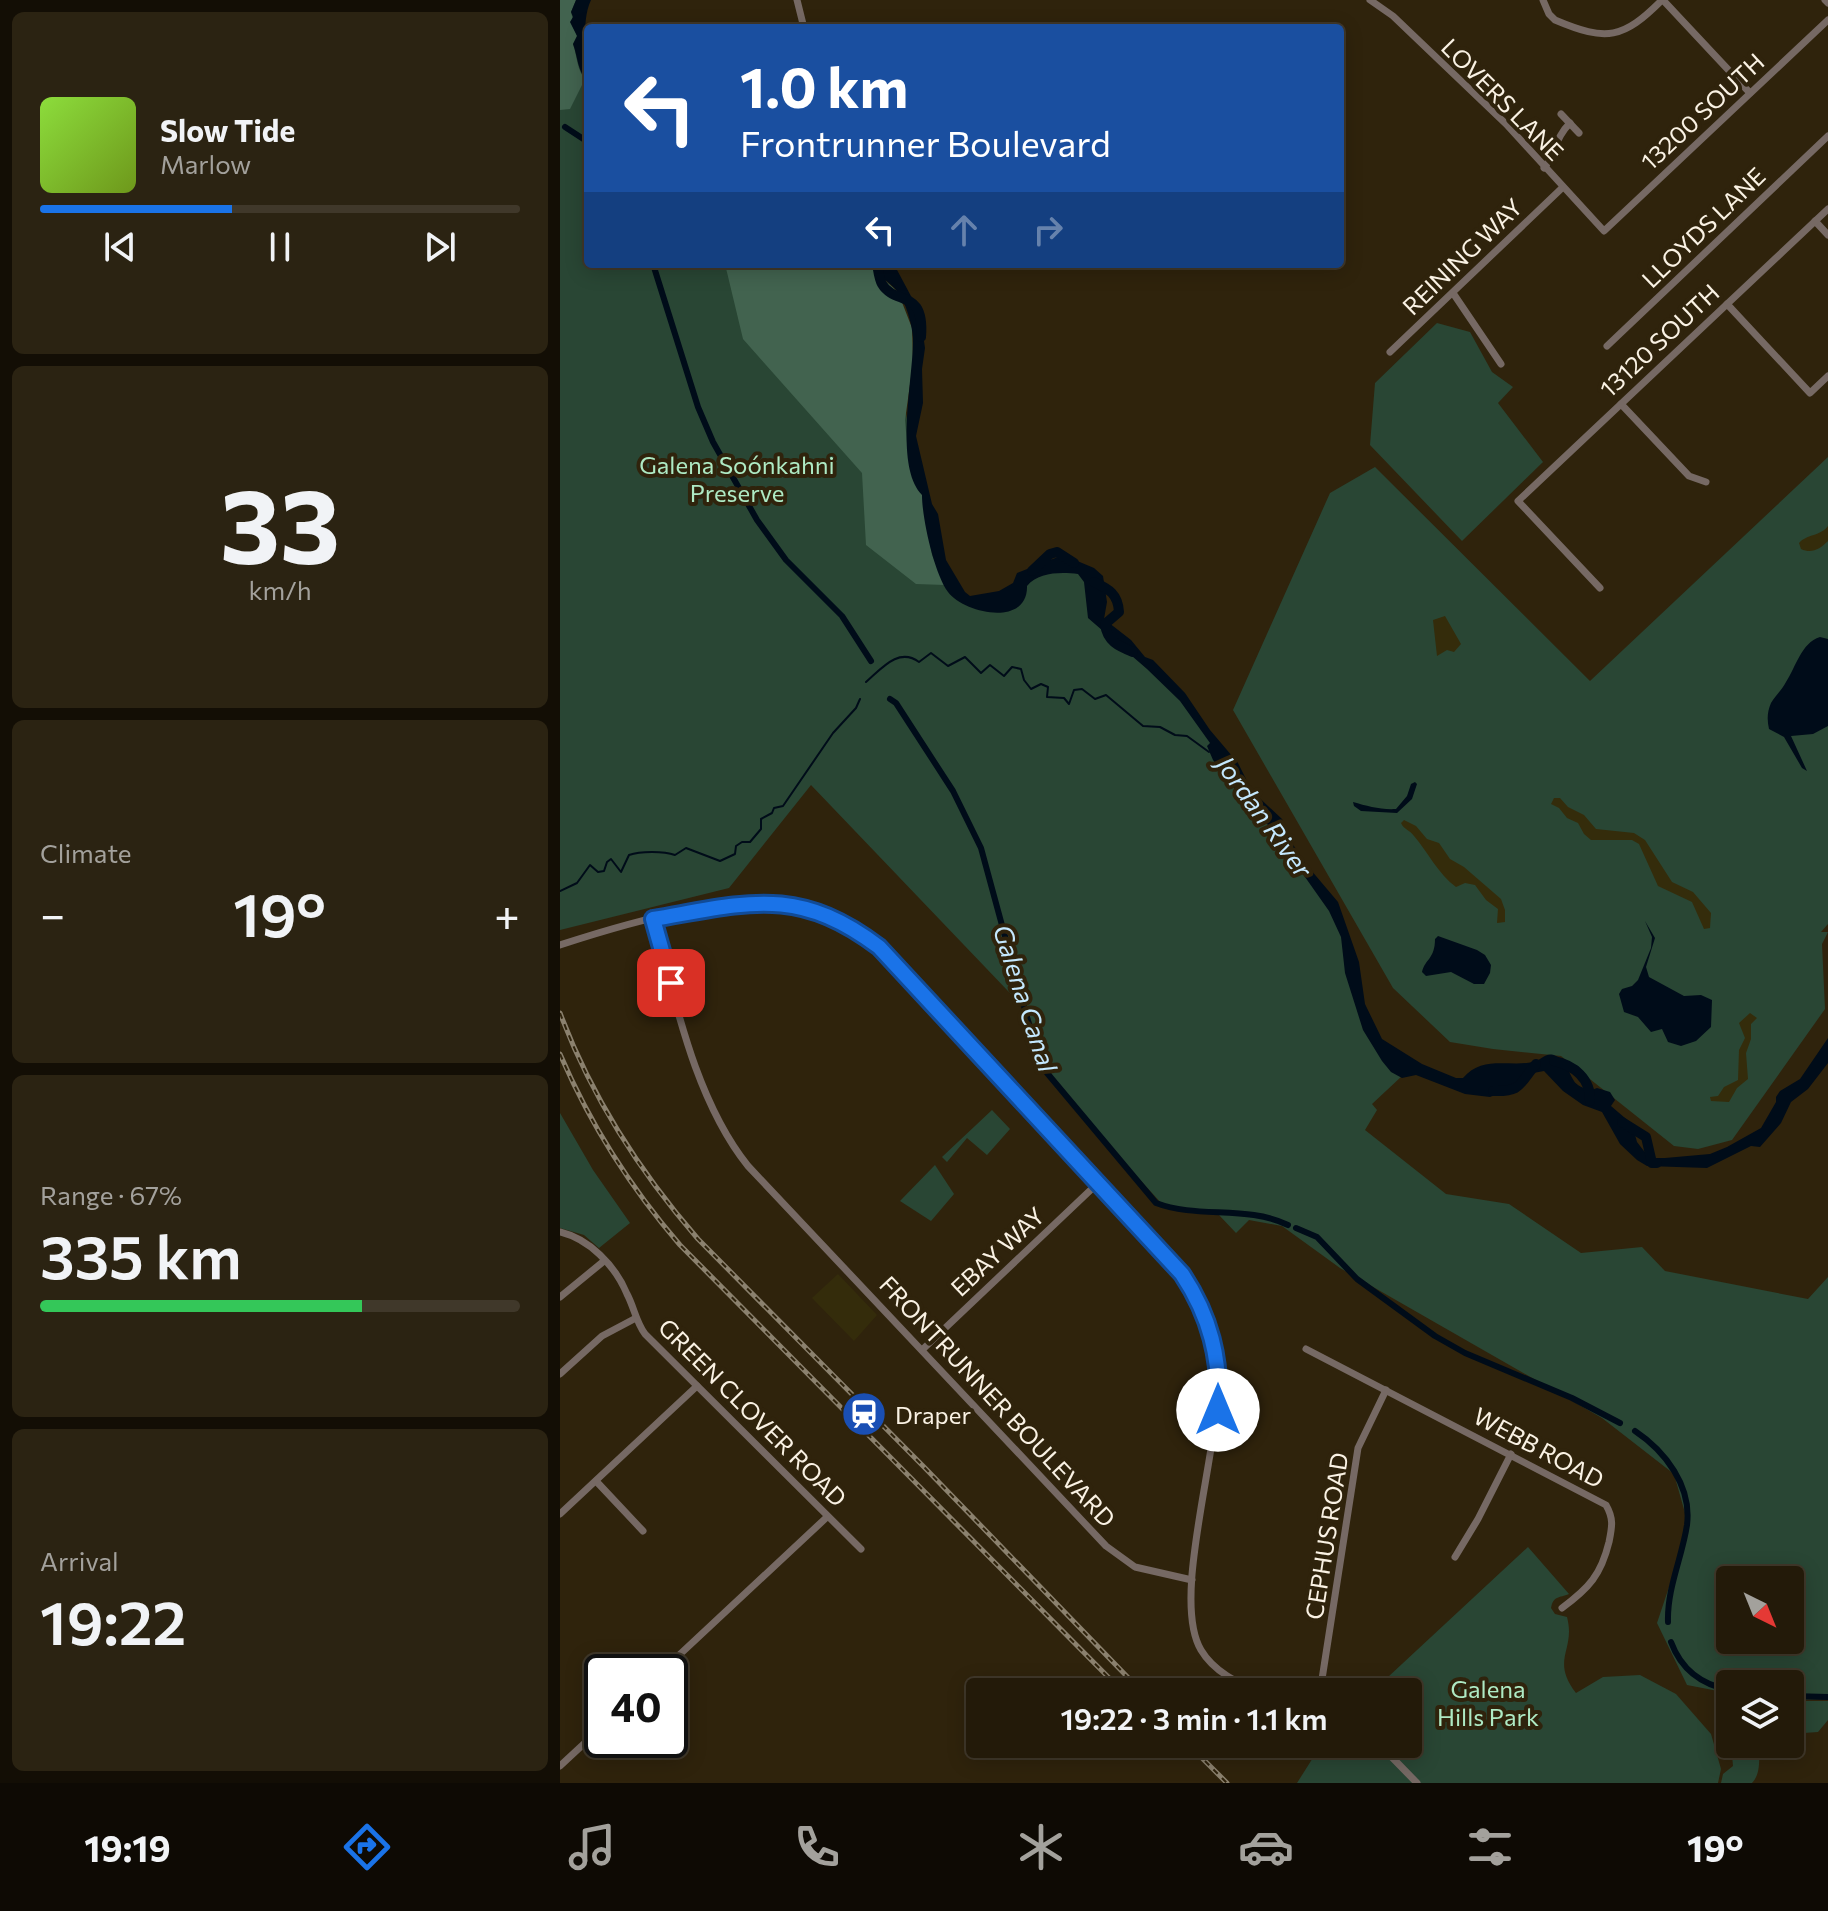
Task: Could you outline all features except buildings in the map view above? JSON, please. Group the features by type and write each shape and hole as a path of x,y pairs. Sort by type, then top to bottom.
{"street":[{"path":"797,0 803,24"},
{"name":"LOVERS LANE","path":"1370,0 1393,16 1506,124 1604,231"},
{"path":"1543,0 1555,20 1602,34 1631,28 1662,0 1750,93"},
{"name":"13200 SOUTH","path":"1604,231 1828,20"},
{"path":"1561,114 1579,133"},
{"path":"1544,168 1551,159 1557,139 1570,123"},
{"name":"LLOYDS LANE","path":"1607,346 1828,136"},
{"name":"REINING WAY","path":"1390,352 1562,188"},
{"name":"13120 SOUTH","path":"1600,588 1518,501 1828,209"},
{"path":"1815,221 1828,235"},
{"path":"1453,293 1501,364"},
{"path":"1727,304 1810,393 1828,376"},
{"path":"1621,404 1689,476 1706,482"},
{"path":"560,945 653,919 756,902 792,904 814,910 854,928 879,947 1099,1182 1182,1274 1205,1317 1215,1348 1218,1410 1192,1580 1190,1617 1193,1633 1202,1651 1219,1670 1234,1678"},
{"name":"FRONTRUNNER BOULEVARD","path":"653,919 712,1111 748,1166 1106,1546 1135,1567 1192,1580"},
{"name":"EBAY WAY","path":"922,1350 1099,1182"},
{"name":"GREEN CLOVER ROAD","path":"560,1232 587,1242 626,1290 645,1334 861,1549"},
{"path":"560,1297 604,1261"},
{"path":"560,1374 602,1336 636,1318"},
{"name":"WEBB ROAD","path":"1306,1349 1606,1505 1613,1523 1602,1566 1589,1586 1562,1608"},
{"path":"560,1514 697,1386"},
{"name":"CEPHUS ROAD","path":"1322,1678 1358,1448 1386,1390"},
{"path":"1455,1557 1511,1454"},
{"path":"596,1481 643,1531"},
{"path":"680,1654 827,1517"},
{"path":"560,1766 584,1744"},
{"path":"1393,1758 1417,1783"}],"green space":[{"name":"Galena Soónkahni Preserve","path":"560,0 586,0 581,4 584,35 584,268 880,268 908,425 945,583 980,607 1033,575 1073,569 1087,579 1106,635 1128,649 1179,696 1324,898 1347,940 1372,1041 1402,1076 1372,1104 1377,1110 1365,1130 1446,1194 1509,1204 1581,1253 1642,1247 1665,1271 1808,1299 1828,1277 1828,1699 1804,1700 1804,1670 1716,1670 1716,1691 1687,1685 1657,1623 1689,1527 1674,1474 1602,1418 1340,1268 1282,1226 1249,1220 1236,1233 1219,1215 1163,1205 1058,1090 1028,1012 811,785 729,888 560,930"},
{"path":"560,0 576,0 571,12 577,36 573,44 584,81 570,109 560,110"},
{"path":"726,268 876,268 879,275 898,292 912,328 913,363 905,420 907,443 914,482 922,494 932,555 945,585 916,584 866,545 862,473 743,339"},
{"path":"1437,323 1470,332 1492,372 1513,387 1498,403 1543,462 1462,541 1370,445 1375,383"},
{"path":"1828,457 1828,924 1821,932 1828,932 1822,944 1825,1009 1732,1140 1698,1149 1674,1146 1561,1056 1450,1042 1393,988 1233,710 1330,493 1375,467 1590,681"},
{"path":"992,1110 1010,1129 987,1155 967,1138 947,1162 942,1157"},
{"path":"560,1113 593,1170 630,1223 599,1248 584,1235 560,1228"},
{"path":"935,1165 954,1194 931,1221 900,1201"},
{"name":"Galena Hills Park","path":"1528,1547 1569,1594 1555,1599 1551,1608 1555,1614 1567,1617 1569,1638 1565,1672 1576,1693 1603,1677 1640,1675 1676,1694 1711,1734 1721,1769 1718,1783 1297,1783 1313,1758 1422,1758 1422,1678 1388,1677"},
{"path":"1804,1701 1828,1701 1828,1720 1818,1732 1804,1733"},
{"path":"1732,1758 1759,1758 1758,1771 1752,1783 1721,1783 1723,1774 1733,1766"}],"sand":[{"path":"1828,526 1828,541 1825,544 1812,551 1801,549 1799,543 1802,540 1822,532"},
{"path":"1445,616 1461,644 1454,652 1447,650 1437,656 1433,620"},
{"path":"1554,798 1560,798 1568,807 1584,815 1596,829 1634,833 1645,840 1672,882 1693,892 1711,913 1710,928 1704,929 1692,902 1658,886 1639,844 1632,840 1591,840 1578,823 1551,804"},
{"path":"1404,820 1416,826 1427,839 1439,843 1450,859 1501,899 1505,922 1497,923 1498,909 1486,900 1475,885 1465,883 1456,887 1450,882 1402,825"},
{"path":"1750,1013 1757,1018 1751,1024 1751,1039 1746,1053 1748,1079 1737,1088 1729,1102 1711,1101 1710,1097 1718,1096 1724,1087 1738,1080 1739,1050 1745,1038 1739,1023"},
{"path":"838,1274 877,1315 854,1341 812,1298"}],"water":[{"path":"576,0 591,0 584,24 584,78 573,44 577,36 570,22 573,17 571,12"},
{"path":"876,268 896,268 920,313 925,348 923,403 916,436 932,504 938,514 946,560 965,592 970,596 999,591 1013,583 1017,573 1063,555 1094,568 1103,576 1107,602 1104,619 1131,640 1145,657 1153,660 1185,693 1210,730 1238,763 1252,791 1282,819 1305,863 1338,902 1359,962 1365,1004 1382,1039 1422,1064 1456,1078 1463,1078 1478,1066 1487,1064 1524,1063 1544,1056 1556,1056 1578,1085 1589,1091 1597,1088 1610,1092 1615,1100 1611,1106 1632,1124 1637,1142 1647,1155 1665,1158 1710,1154 1761,1128 1780,1091 1800,1079 1828,1038 1828,1063 1808,1089 1791,1102 1781,1123 1760,1147 1751,1146 1707,1168 1647,1166 1620,1144 1602,1112 1583,1105 1563,1091 1544,1071 1528,1074 1515,1087 1490,1097 1465,1094 1416,1075 1402,1078 1391,1072 1363,1030 1345,973 1341,937 1329,911 1277,834 1242,799 1213,760 1207,746 1210,743 1180,701 1088,618 1084,582 1078,574 1057,573 1037,578 1027,586 1025,599 1007,612 981,611 956,600 948,592 934,559 922,495 913,481 908,463 911,326 900,296"},
{"path":"1820,637 1828,639 1828,726 1813,734 1791,736 1807,771 1802,768 1784,737 1769,729 1768,716 1771,703 1804,650"},
{"path":"1415,782 1412,799 1397,813 1361,811 1354,806 1353,802 1396,809"},
{"path":"1645,921 1655,938 1646,967 1649,977 1684,996 1701,995 1712,1000 1711,1027 1696,1041 1681,1046 1668,1042 1662,1029 1651,1032 1638,1017 1624,1012 1619,994 1638,980 1651,948 1652,937"},
{"path":"1438,936 1485,955 1491,965 1484,984 1474,984 1451,972 1426,976 1422,972"}],"waterway":[{"name":"Galena Canal","path":"565,127 584,139"},
{"name":"Galena Canal","path":"654,268 698,407 713,442 757,520 786,560 842,616 871,661"},
{"name":"Jordan River","path":"878,268 881,282 888,291 914,304 921,322 921,337"},
{"name":"Jordan River","path":"1032,571 1050,554 1057,552 1074,563"},
{"name":"Jordan River","path":"1094,582 1112,593 1117,601 1119,612 1105,624 1108,635 1118,645 1133,652"},
{"path":"866,682 898,658 912,658 919,662 931,653 948,666 965,657 981,673 990,665 1004,676 1012,667 1021,669 1031,689 1041,684 1048,687 1047,697 1064,698 1069,704 1074,690 1082,689 1095,699 1106,695 1143,726 1160,727 1175,735 1187,736 1209,752"},
{"path":"560,891 577,883 590,865 598,872 604,871 611,859 621,872 629,855 645,852 675,855 686,848 720,861 735,854 736,846 750,842 761,829 761,819 772,813 774,808 783,806 860,699"},
{"name":"Galena Canal","path":"890,699 896,703 953,791 981,848 1031,1032 1047,1073 1156,1203 1172,1208 1256,1215 1288,1225"},
{"name":"Jordan River","path":"1554,1061 1580,1074 1588,1086 1590,1101"},
{"name":"Jordan River","path":"1493,1091 1515,1088 1536,1064"},
{"name":"Jordan River","path":"1622,1122 1646,1137 1652,1163 1657,1163"},
{"name":"Galena Canal","path":"1296,1228 1317,1237 1357,1279 1435,1336 1465,1353 1572,1398 1620,1423"},
{"name":"Galena Canal","path":"1635,1431 1666,1459 1681,1483 1685,1497 1687,1525 1670,1597 1668,1622"},
{"name":"Galena Canal","path":"1671,1642 1687,1668 1716,1686"},
{"name":"Galena Canal","path":"1804,1696 1828,1697"}],"railway":[{"path":"560,1013 587,1075 619,1132 656,1187 698,1239 1128,1678"},
{"path":"560,1054 612,1154 644,1201 680,1245 1109,1678"},
{"path":"1202,1758 1227,1783"}],"place":[{"name":"Draper","path":"864,1414"}],"route":[{"path":"671,983 653,919 728,905 756,902 792,904 814,910 854,928 879,947 1182,1274 1211,1331 1218,1364 1218,1410"}]}
